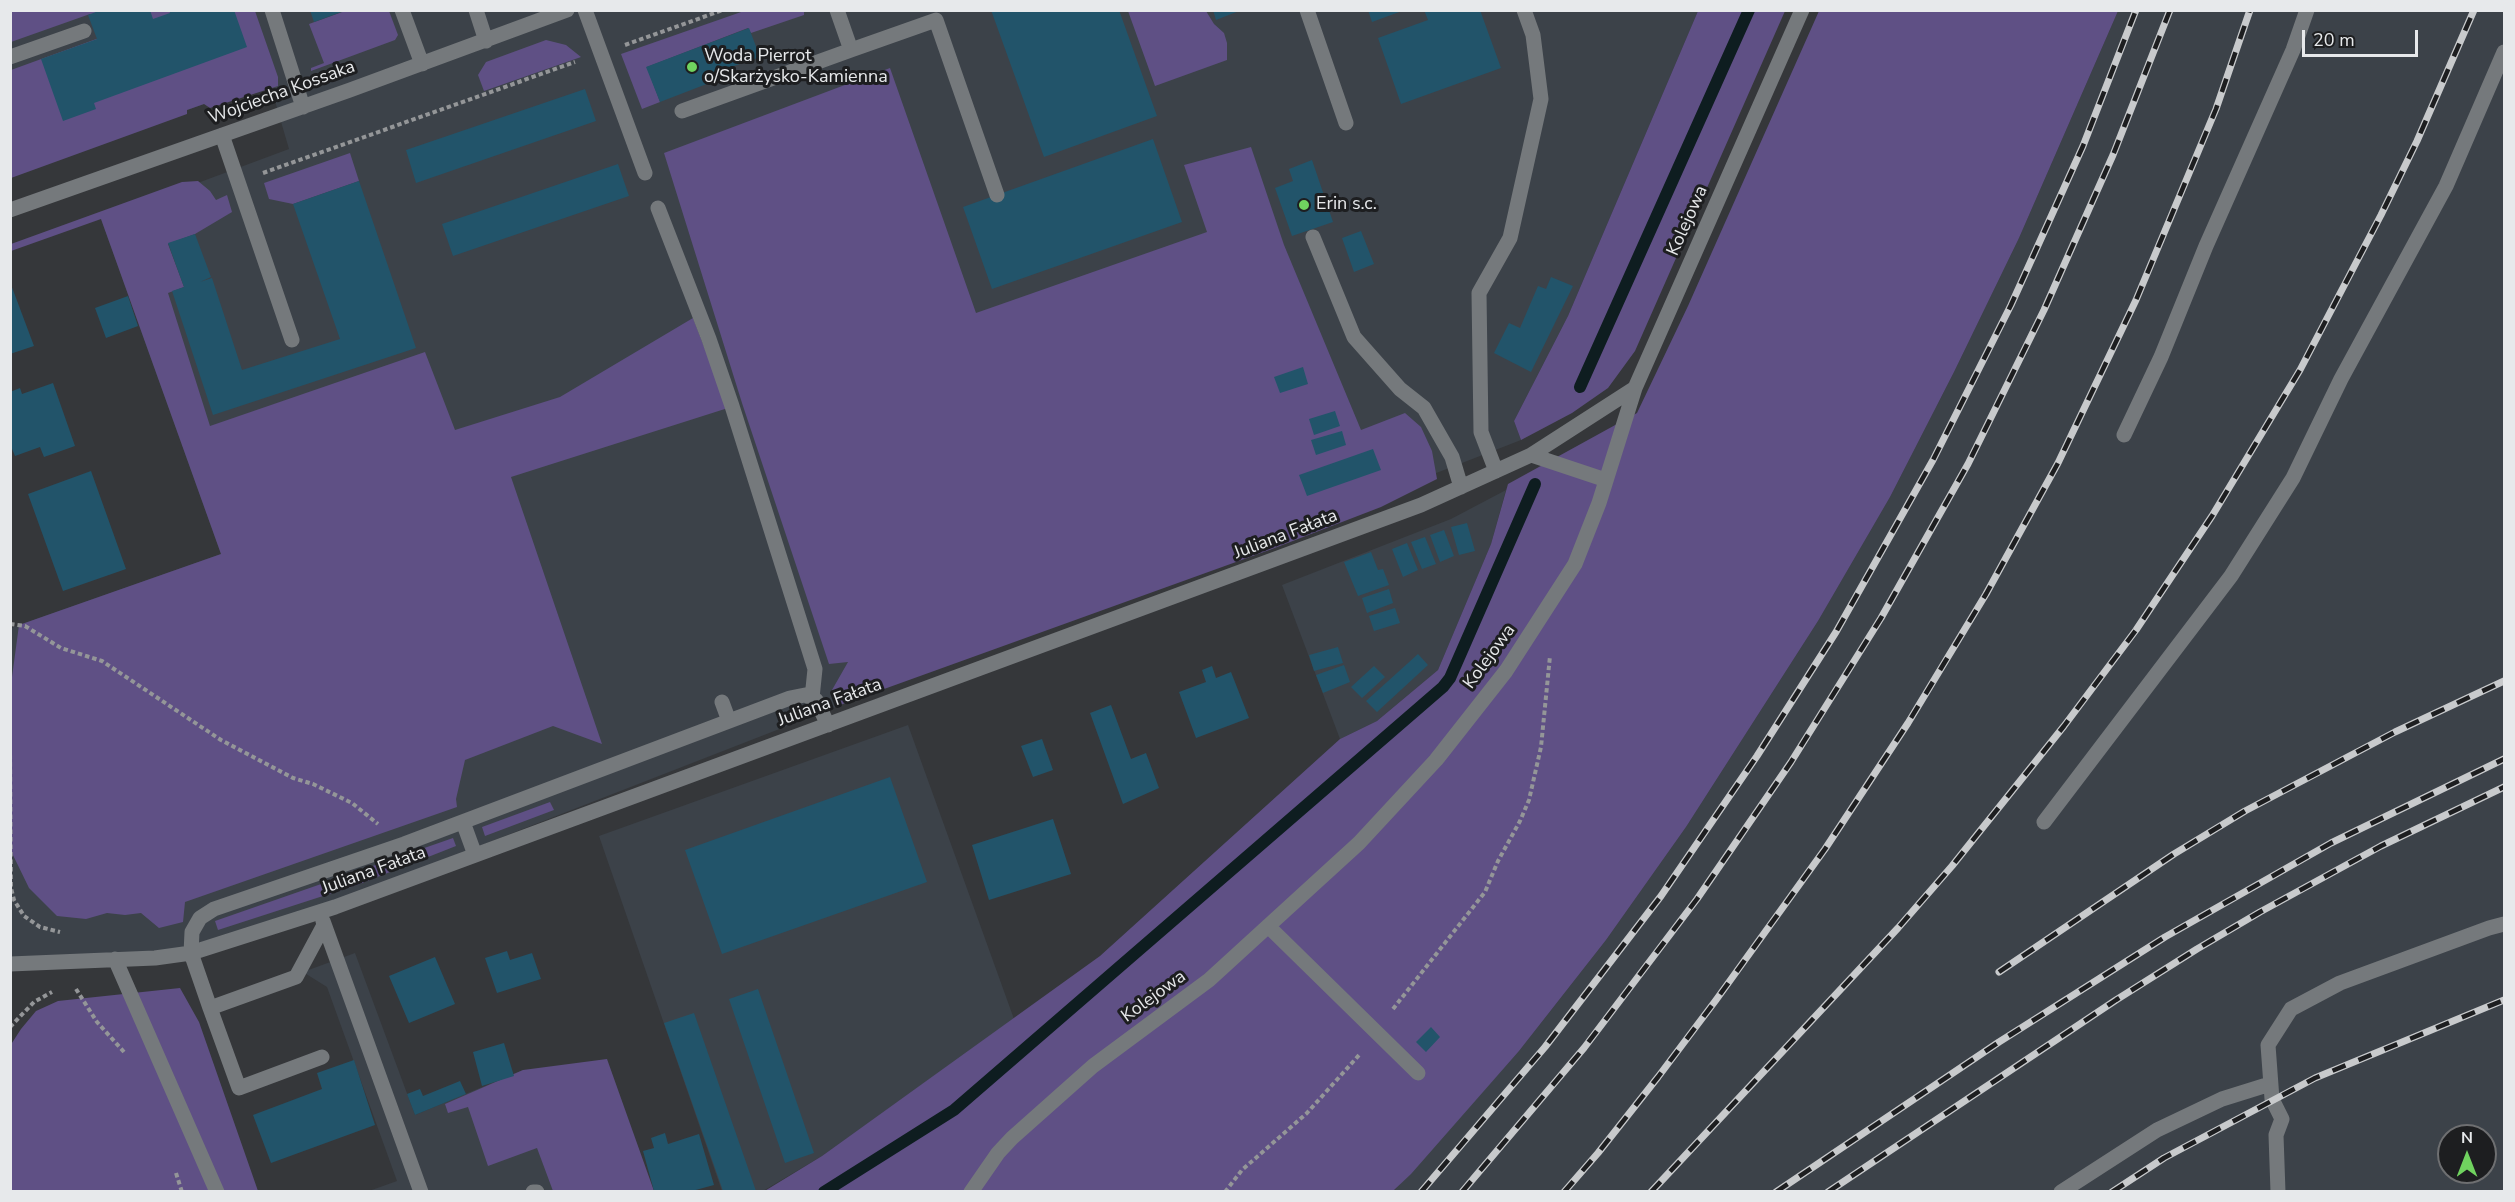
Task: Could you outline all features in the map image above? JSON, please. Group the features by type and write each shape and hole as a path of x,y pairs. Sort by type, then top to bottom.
{"street":[{"path":"272,10 303,107"},
{"path":"476,10 486,41"},
{"name":"Wojciecha Kossaka","path":"10,210 303,107 567,10"},
{"path":"585,10 645,173"},
{"path":"837,10 851,50"},
{"path":"1307,10 1346,123"},
{"path":"1496,471 1481,432 1479,293 1510,238 1540,99 1533,34 1524,10"},
{"name":"Kolejowa","path":"971,1191 1012,1138 1093,1066 1209,980 1359,843 1421,776 1506,671 1575,564 1606,480 1635,388 1802,10"},
{"path":"2124,435 2161,357 2206,246 2293,51 2307,10"},
{"path":"405,11 422,64"},
{"path":"682,111 936,20 997,195"},
{"path":"10,57 84,31"},
{"path":"2044,822 2231,576 2293,478 2341,380 2446,186 2505,52"},
{"path":"222,135 292,340"},
{"path":"658,208 709,339 732,406 815,669 812,698"},
{"path":"1313,237 1354,337 1400,389 1424,408 1452,457 1461,488"},
{"name":"Juliana Fałata","path":"10,964 155,958 191,953 322,918 475,855 1421,505 1531,456 1635,388"},
{"path":"1531,456 1606,480"},
{"path":"322,1057 239,1088 191,953 192,932 200,918 214,909 404,844 790,698 805,695 816,700 828,725"},
{"path":"722,702 729,721"},
{"path":"463,822 475,855"},
{"path":"210,1008 296,977 322,918"},
{"path":"322,918 421,1191"},
{"path":"2278,1191 2276,1135 2282,1119 2272,1100 2268,1044 2291,1009 2340,982 2505,924"},
{"path":"1268,926 1418,1073"},
{"path":"115,959 217,1191"},
{"path":"2061,1191 2157,1130 2222,1099 2270,1084"}],"path":[{"path":"238,182 723,10"},
{"path":"10,624 25,626 61,648 102,661 248,756 352,803 404,844"},
{"path":"1225,1191 1242,1170 1306,1113 1357,1057 1485,892 1529,800 1540,747 1550,653"},
{"path":"10,747 11,888 14,900 24,916 40,927 69,934"},
{"path":"67,963 76,990 97,1022 126,1055"},
{"path":"66,990 126,984"},
{"path":"10,1027 34,1002 55,992"},
{"path":"172,1163 182,1191"}],"shaded area":[{"path":"10,11 1698,11 1568,316 1514,421 1521,440 315,910 168,952 11,959 11,628 221,554 101,219 289,149 270,84 204,104 11,174"},
{"path":"11,11 255,11 278,77 278,86 210,108 204,104 187,110 187,114 11,178 11,70 99,38 90,14 11,42"},
{"path":"345,11 389,11 398,35 395,40 311,71 311,68 324,63 309,24"},
{"path":"744,11 804,11 804,15 751,33 748,28 647,67 660,102 642,109 621,54"},
{"path":"1128,11 1206,11 1214,24 1224,33 1227,43 1227,60 1155,86"},
{"path":"1698,11 1785,11 1635,351 1608,388 1572,413 1521,440 1514,421 1568,316"},
{"path":"1819,11 2118,11 2019,238 1954,372 1890,497 1818,621 1686,827 1606,940 1519,1051 1411,1174 1393,1191 763,1192 822,1156 1100,956 1340,739 1377,721 1438,670 1491,544 1508,484 1637,413 1688,306"},
{"path":"2118,11 2504,11 2504,1191 1393,1192 1519,1051 1606,940 1686,827 1818,621 1890,497 2019,238"},
{"path":"546,40 566,45 581,57 484,91 478,75 486,62"},
{"path":"890,68 976,313 1207,232 1184,165 1251,147 1284,245 1361,430 1405,413 1421,427 1432,451 1437,479 1381,507 1272,549 837,706 832,690 848,662 829,664 742,403 664,153"},
{"path":"350,153 359,181 293,204 269,199 264,183"},
{"path":"198,181 210,191 216,200 227,195 232,212 195,234 168,244 184,287 168,293 210,426 425,352 455,430 560,397 693,318 728,408 511,477 602,744 553,726 465,760 456,799 457,807 185,902 183,922 159,928 141,913 125,915 107,913 86,919 57,916 29,888 11,851 12,677 19,625 221,554 101,219 11,251 11,244 182,182"},
{"path":"1506,490 1491,544 1438,670 1377,721 1340,739 1282,585 1451,519"},
{"path":"908,725 1014,1019 822,1156 763,1191 722,1191 599,836"},
{"path":"550,802 554,810 485,836 482,827"},
{"path":"453,838 456,846 357,885 218,930 215,921"},
{"path":"355,953 415,1115 523,1070 567,1191 369,1191 397,1181 327,987 303,972"},
{"path":"180,988 199,1022 258,1191 11,1191 10,1046 21,1029 36,1011 58,1001"},
{"path":"607,1059 654,1191 553,1191 537,1148 488,1166 468,1107 448,1113 445,1104 523,1070"}],"building":[{"path":"101,10 150,10 153,19 170,13 169,10 234,10 247,47 94,103 96,109 63,121 41,59 97,39 88,15"},
{"path":"310,10 344,10 344,11 314,22"},
{"path":"991,10 1119,10 1157,116 1044,157"},
{"path":"1213,10 1239,10 1239,11 1216,20"},
{"path":"1368,10 1402,10 1402,11 1372,22"},
{"path":"1424,10 1480,10 1501,68 1401,104 1378,38 1428,20"},
{"path":"749,28 760,57 728,68 730,75 660,102 646,67"},
{"path":"585,89 596,121 416,183 406,150"},
{"path":"1153,139 1182,222 992,289 963,207"},
{"name":"Erin s.c.","path":"1312,160 1333,222 1292,236 1275,188 1293,181 1289,169"},
{"path":"618,164 629,196 453,256 442,224"},
{"path":"359,181 416,348 213,415 172,291 184,287 168,243 195,234 211,277 200,282 212,278 242,370 340,339 293,204"},
{"path":"1361,231 1374,264 1354,272 1342,238"},
{"path":"1551,277 1573,286 1531,372 1494,353 1509,323 1520,328 1538,286 1546,289"},
{"path":"10,282 34,346 10,354"},
{"path":"128,296 138,326 106,338 95,308"},
{"path":"1303,367 1308,384 1280,393 1274,377"},
{"path":"53,383 75,446 44,457 40,447 15,456 10,444 10,392 20,388 22,394"},
{"path":"1335,411 1340,426 1314,435 1309,419"},
{"path":"1342,431 1346,445 1316,455 1311,440"},
{"path":"1373,449 1381,470 1307,496 1299,475"},
{"path":"91,471 126,569 63,591 28,494"},
{"path":"1467,523 1475,551 1459,555 1451,527"},
{"path":"1444,530 1454,556 1440,562 1430,535"},
{"path":"1425,537 1436,564 1422,569 1411,542"},
{"path":"1407,543 1418,570 1403,577 1392,549"},
{"path":"1371,552 1378,570 1383,569 1389,585 1358,596 1344,562"},
{"path":"1389,589 1393,603 1367,613 1362,598"},
{"path":"1395,608 1400,623 1374,631 1369,616"},
{"path":"1338,647 1343,663 1314,671 1309,655"},
{"path":"1418,654 1428,665 1377,712 1366,701"},
{"path":"1344,665 1350,682 1323,693 1316,675"},
{"path":"1212,666 1216,678 1231,672 1249,718 1196,738 1179,692 1206,682 1202,670"},
{"path":"1374,666 1385,677 1362,698 1351,687"},
{"path":"1111,705 1131,759 1146,753 1159,788 1123,804 1090,713"},
{"path":"1042,739 1053,770 1033,777 1021,746"},
{"path":"890,777 927,882 722,954 685,850"},
{"path":"1053,819 1071,874 989,900 972,845"},
{"path":"507,951 510,960 532,953 541,979 497,993 485,958"},
{"path":"435,957 455,1004 409,1023 389,976"},
{"path":"758,989 814,1153 785,1163 729,999"},
{"path":"694,1013 756,1191 723,1191 664,1023"},
{"path":"1431,1027 1440,1037 1426,1052 1416,1042"},
{"path":"504,1043 514,1076 482,1086 473,1052"},
{"path":"354,1060 375,1125 271,1163 253,1115 322,1089 317,1073"},
{"path":"460,1081 466,1094 415,1115 407,1094 420,1089 423,1096"},
{"path":"665,1133 668,1144 699,1134 714,1185 692,1191 654,1191 643,1151 654,1148 651,1138"}],"waterway":[{"path":"1580,387 1749,10"},
{"path":"824,1192 954,1110 1443,687 1450,678 1535,484"}],"railway":[{"path":"1421,1192 1545,1047 1661,896 1757,756 1836,632 1933,460 2011,305 2083,146 2136,10"},
{"path":"1462,1192 1584,1048 1697,899 1791,762 1881,618 1968,464 2044,310 2113,155 2170,10"},
{"path":"1564,1192 1658,1077 1825,849 1908,723 1986,594 2058,463 2136,300 2216,109 2250,10"},
{"path":"1651,1192 1898,928 1952,866 2064,726 2136,630 2212,516 2300,370 2417,141 2474,10"},
{"path":"1999,972 2174,854 2245,811 2395,732 2504,681"},
{"path":"1776,1192 1999,1042 2165,937 2331,843 2504,759"},
{"path":"1828,1192 2116,1000 2197,949 2381,846 2504,787"},
{"path":"2112,1192 2164,1158 2315,1078 2504,1000"}],"place":[{"name":"Woda Pierrot o/Skarżysko-Kamienna","path":"692,67"},
{"name":"Erin s.c.","path":"1304,205"}]}
